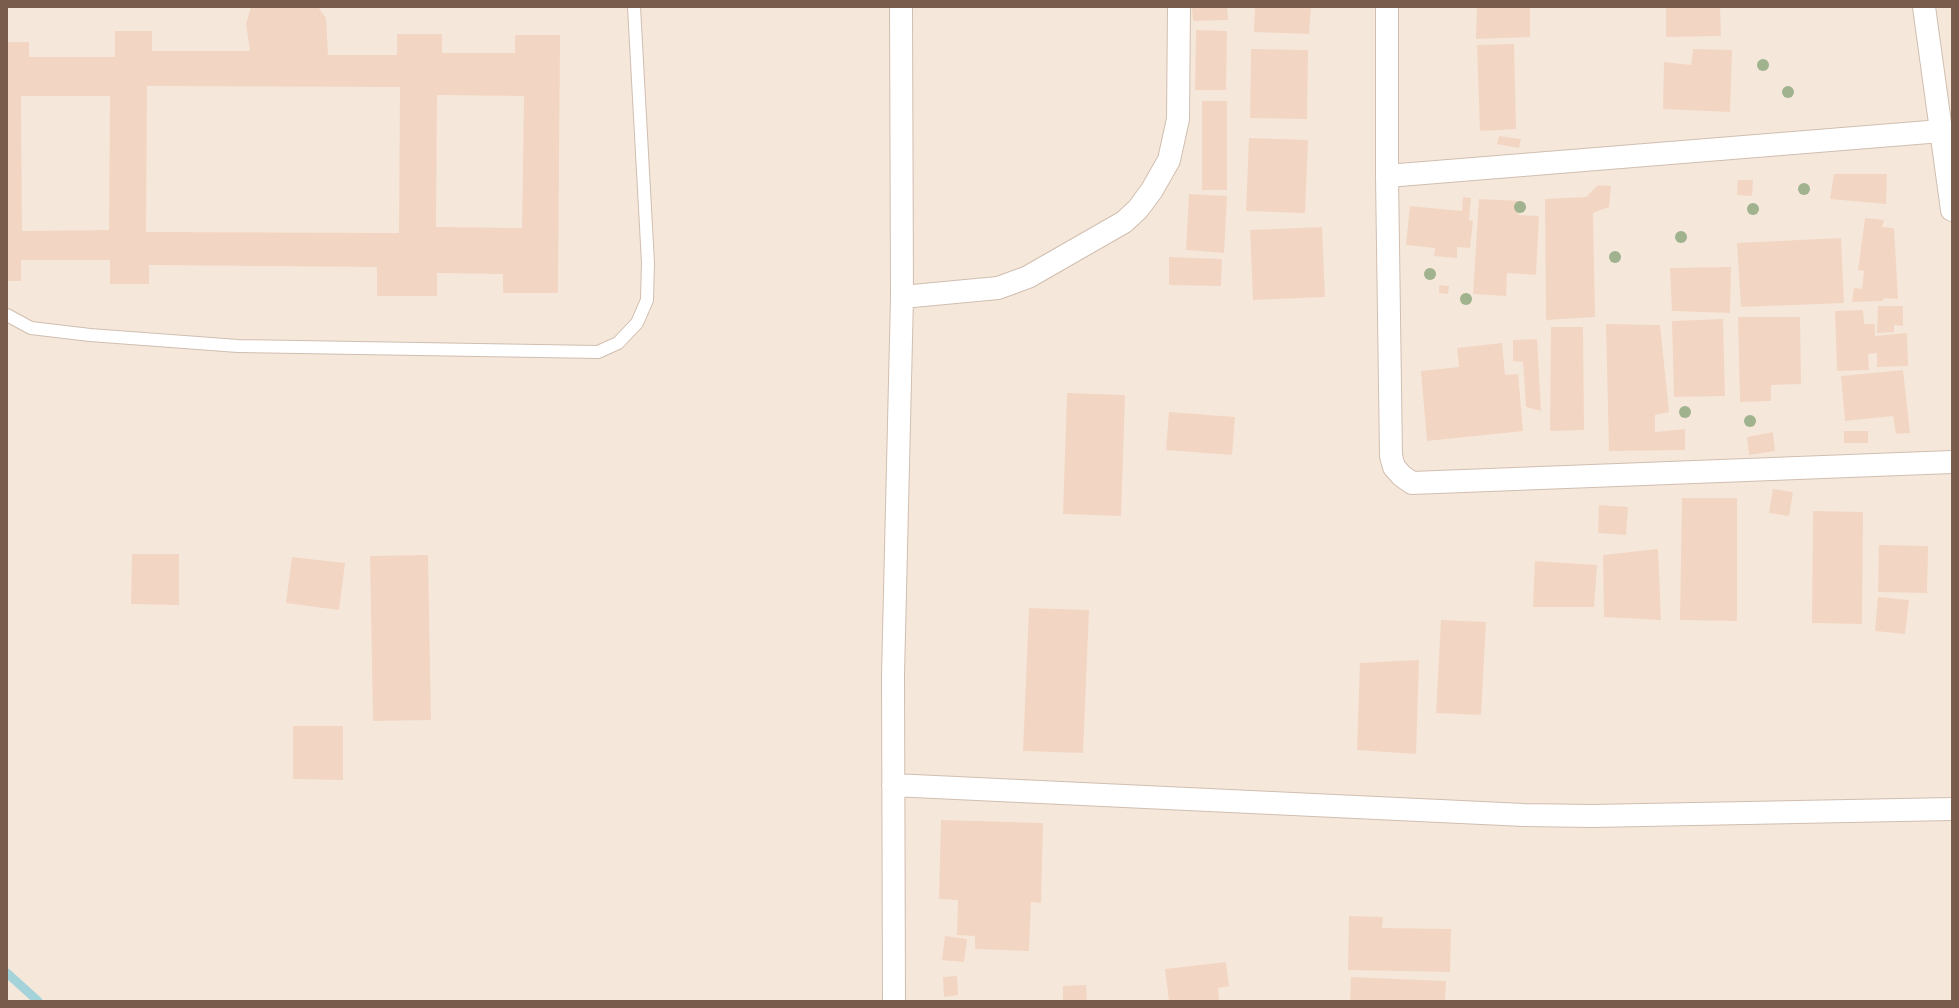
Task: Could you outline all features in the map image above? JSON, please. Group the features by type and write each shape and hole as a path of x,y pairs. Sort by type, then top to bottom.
{"street":[{"path":"894,1001 893,667 902,297 901,7"},
{"path":"902,297 998,288 1028,278 1124,222 1138,209 1152,190 1169,160 1178,119 1179,7"},
{"path":"1387,7 1387,176 1391,456 1394,467 1402,476 1412,483 1952,462"},
{"path":"1924,7 1952,210"},
{"path":"1387,176 1941,131"},
{"path":"893,785 1524,815 1624,816 1952,809"}],"lane":[{"path":"7,315 31,328 90,335 238,346 598,352 618,343 637,324 646,300 648,263 634,7"}],"shaded area":[{"path":"7,7 1952,7 1952,1001 7,1001"}],"building":[{"path":"251,7 318,7 326,18 328,55 397,55 397,34 442,34 442,53 515,53 515,35 560,35 558,293 503,293 503,274 437,273 437,296 377,296 377,267 149,265 149,284 110,284 110,260 21,260 21,281 7,281 7,42 29,42 29,57 115,57 115,31 152,31 152,51 250,51 246,24","holes":["147,86 400,87 399,233 146,232","437,95 524,96 522,228 436,227","21,96 110,96 109,230 22,231"]},
{"path":"1192,7 1227,7 1228,20 1193,21"},
{"path":"1255,7 1311,7 1309,34 1254,32"},
{"path":"1477,7 1530,7 1530,37 1476,39"},
{"path":"1666,7 1720,7 1721,36 1666,37"},
{"path":"1196,30 1227,31 1226,90 1195,90"},
{"path":"1514,44 1516,129 1480,131 1477,45"},
{"path":"1251,49 1308,50 1307,119 1250,118"},
{"path":"1693,49 1732,50 1730,112 1663,109 1664,62 1691,65"},
{"path":"1202,101 1227,101 1227,190 1202,190"},
{"path":"1499,136 1521,139 1519,148 1497,144"},
{"path":"1249,138 1308,140 1305,213 1246,211"},
{"path":"1834,174 1887,174 1886,204 1830,199"},
{"path":"1738,180 1753,180 1752,196 1737,195"},
{"path":"1598,185 1611,186 1609,207 1593,213 1595,317 1546,320 1545,199 1586,197"},
{"path":"1189,194 1227,196 1224,253 1186,250"},
{"path":"1463,197 1471,198 1469,220 1473,221 1470,248 1457,247 1457,258 1434,256 1435,248 1406,245 1410,206 1462,211"},
{"path":"1479,199 1520,201 1519,215 1539,216 1536,275 1507,273 1506,296 1473,294"},
{"path":"1865,218 1884,220 1882,227 1894,228 1898,299 1885,298 1882,301 1852,302 1854,288 1862,289 1864,271 1858,270"},
{"path":"1322,227 1325,297 1253,300 1250,230"},
{"path":"1841,238 1844,303 1741,307 1737,243"},
{"path":"1169,257 1222,259 1221,286 1169,285"},
{"path":"1731,267 1730,313 1672,311 1670,268"},
{"path":"1439,285 1449,286 1448,294 1439,293"},
{"path":"1878,306 1903,306 1903,326 1894,325 1894,332 1877,333"},
{"path":"1863,310 1864,324 1875,324 1875,336 1907,333 1908,366 1877,367 1877,353 1868,354 1869,370 1837,371 1835,311"},
{"path":"1738,317 1800,317 1801,384 1771,385 1771,401 1740,402"},
{"path":"1723,319 1725,396 1674,397 1672,321"},
{"path":"1606,324 1660,325 1669,412 1655,415 1655,432 1685,429 1685,450 1609,451"},
{"path":"1551,327 1583,327 1584,430 1550,431"},
{"path":"1537,339 1541,411 1526,407 1523,362 1513,361 1513,340"},
{"path":"1502,343 1505,375 1518,374 1523,431 1427,441 1421,371 1459,367 1457,348"},
{"path":"1903,370 1910,433 1896,434 1893,416 1845,421 1841,376"},
{"path":"1067,393 1125,395 1121,516 1063,514"},
{"path":"1169,412 1235,417 1232,455 1166,450"},
{"path":"1844,431 1868,431 1868,443 1844,443"},
{"path":"1773,432 1775,451 1749,455 1747,437"},
{"path":"1773,489 1793,492 1789,516 1769,513"},
{"path":"1682,498 1737,498 1737,621 1680,620"},
{"path":"1599,505 1628,507 1626,535 1598,533"},
{"path":"1813,511 1863,512 1862,624 1812,623"},
{"path":"1879,545 1928,546 1927,593 1878,592"},
{"path":"1658,549 1661,620 1604,617 1603,555"},
{"path":"132,554 179,554 179,605 131,604"},
{"path":"428,555 431,720 373,721 370,556"},
{"path":"292,557 345,563 339,610 286,603"},
{"path":"1535,561 1597,565 1594,607 1533,607"},
{"path":"1878,597 1909,600 1905,634 1875,631"},
{"path":"1029,608 1089,610 1083,753 1023,751"},
{"path":"1441,620 1486,622 1481,715 1436,713"},
{"path":"1419,660 1416,754 1357,750 1360,663"},
{"path":"293,726 343,726 343,780 293,779"},
{"path":"941,820 1043,823 1041,903 1031,902 1029,951 975,949 975,936 957,935 958,900 939,899"},
{"path":"1349,916 1383,917 1382,928 1451,929 1450,972 1348,970"},
{"path":"945,936 967,939 964,962 942,960"},
{"path":"1226,962 1229,986 1218,988 1219,1000 1169,1001 1165,969"},
{"path":"957,976 958,995 944,997 943,977"},
{"path":"1351,977 1446,981 1445,1001 1350,1001"},
{"path":"1086,985 1087,1001 1063,1001 1063,986"}],"waterway":[{"path":"7,973 38,1001"}]}
